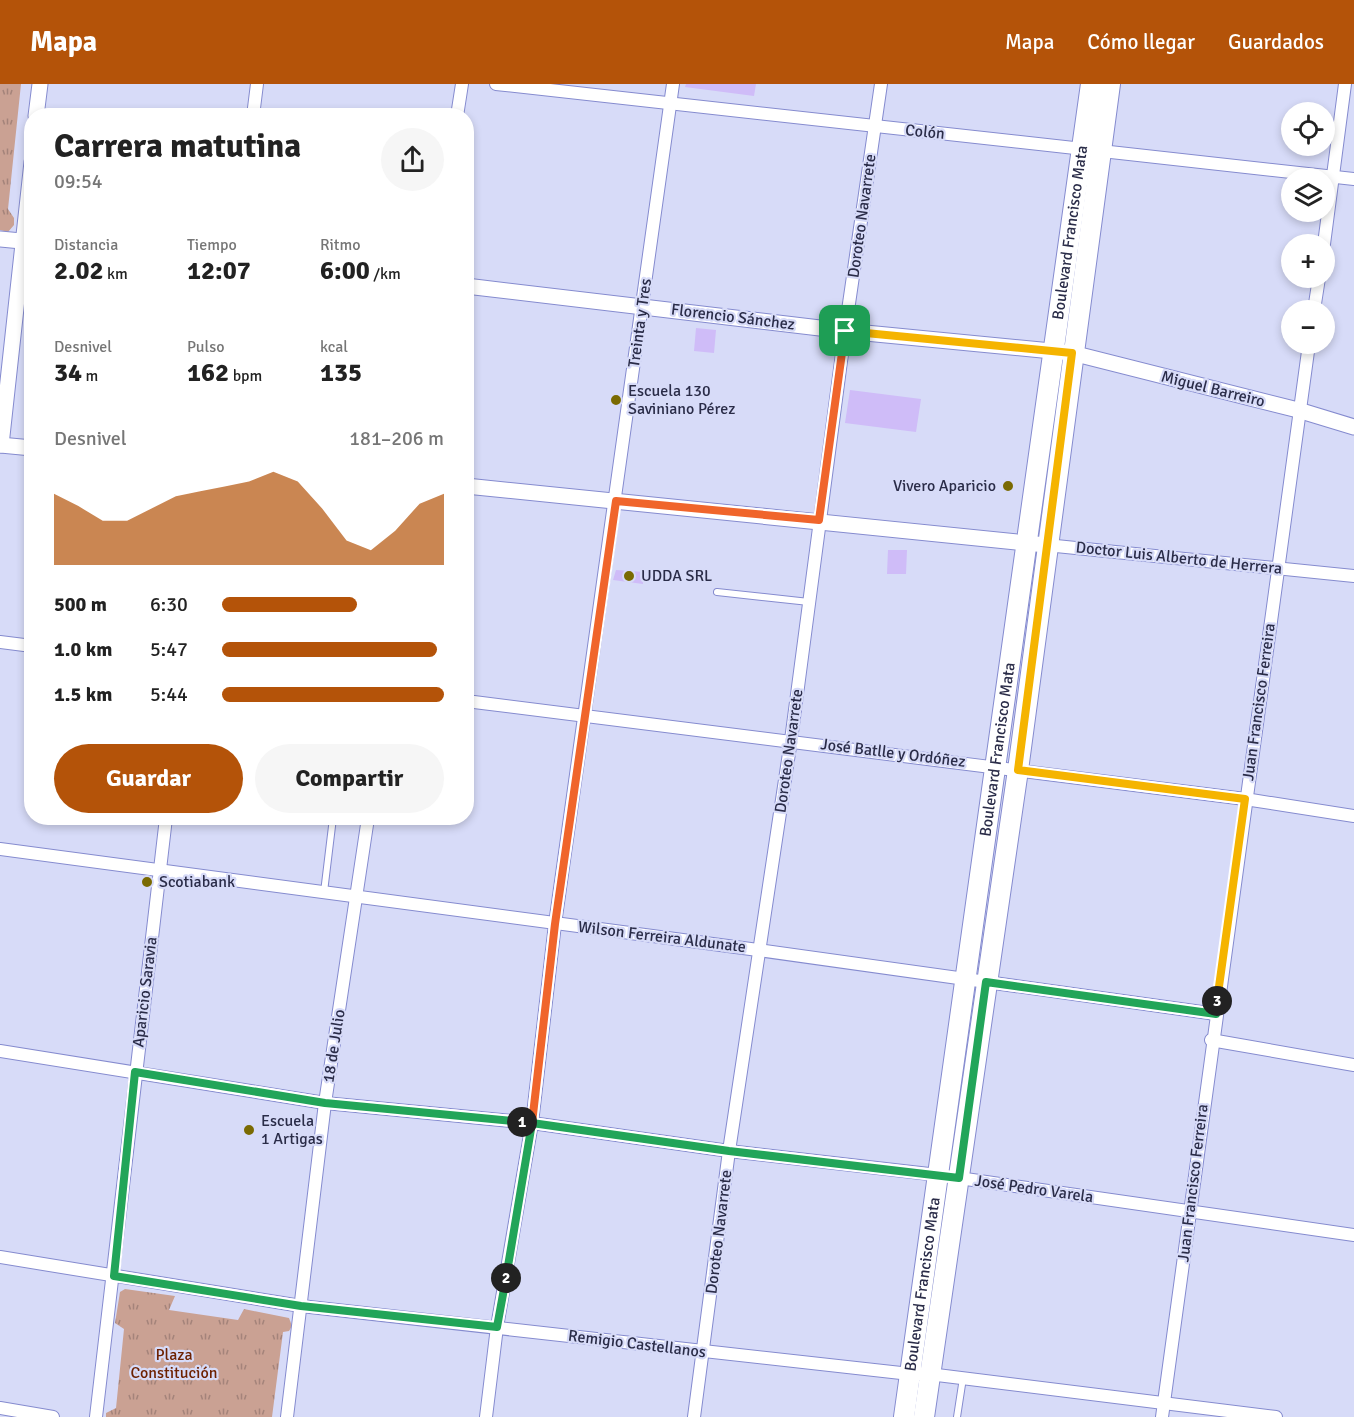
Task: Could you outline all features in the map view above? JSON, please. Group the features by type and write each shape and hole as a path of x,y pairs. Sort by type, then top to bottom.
{"main road":[{"name":"Boulevard Francisco Mata","path":"1091,84 1092,150"},
{"name":"Boulevard Francisco Mata","path":"904,1417 919,1374 959,1178 1018,770 1038,544 1063,352 1092,150 1110,84"},
{"name":"Boulevard Francisco Mata","path":"924,1417 919,1374 938,1175 995,767 1038,544"}],"street":[{"path":"37,108 40,84"},
{"path":"254,108 257,84"},
{"path":"458,108 462,84"},
{"name":"Colón","path":"496,84 1281,171"},
{"name":"Treinta y Tres","path":"486,1417 497,1327 532,1123 555,924 673,84"},
{"name":"Doroteo Navarrete","path":"694,1417 729,1151 791,740 819,520 880,84"},
{"path":"1335,169 1345,84"},
{"name":"Colón","path":"1335,177 1354,179"},
{"path":"0,239 24,242"},
{"path":"24,265 0,449 24,448"},
{"name":"Florencio Sánchez","path":"474,286 845,331 1063,352"},
{"name":"Miguel Barreiro","path":"1063,352 1298,410 1354,427"},
{"name":"Juan Francisco Ferreira","path":"1162,1417 1211,1040 1306,354"},
{"name":"Doctor Luis Alberto de Herrera","path":"474,487 1354,576"},
{"path":"0,642 24,645"},
{"name":"José Batlle y Ordóñez","path":"474,702 791,740 1245,799 1354,816"},
{"name":"Aparicio Saravia","path":"96,1417 165,825"},
{"name":"18 de Julio","path":"287,1417 325,1103 367,825"},
{"name":"Wilson Ferreira Aldunate","path":"0,849 965,978 1216,1014"},
{"path":"1211,1040 1354,1065"},
{"name":"José Pedro Varela","path":"0,1050 325,1103 532,1123 729,1151 938,1175 1354,1234"},
{"name":"Remigio Castellanos","path":"0,1257 301,1306 497,1327 703,1353 963,1378 1276,1417"},
{"path":"0,1407 53,1417"}],"lane":[{"path":"717,592 809,602"},
{"path":"324,893 332,825"},
{"path":"957,1417 963,1378"}],"green space":[{"path":"0,84 21,84 8,209 14,218 14,225 8,232 0,230"},
{"name":"Plaza Constitución","path":"125,1289 175,1296 169,1310 238,1320 244,1309 289,1318 292,1326 289,1331 283,1332 272,1417 106,1417 106,1413 116,1408 124,1329 115,1323 120,1292"}],"building":[{"path":"686,84 756,84 754,96 685,87"},
{"path":"696,328 716,330 714,353 694,351"},
{"path":"850,390 921,399 916,432 845,423"},
{"path":"888,550 907,550 906,574 887,574"},
{"name":"UDDA SRL","path":"616,570 644,572 643,584 613,580"}],"place":[{"name":"Escuela 130 Saviniano Pérez","path":"616,400"},
{"name":"Vivero Aparicio","path":"1008,486"},
{"name":"UDDA SRL","path":"629,576"},
{"name":"Scotiabank","path":"147,882"},
{"name":"Escuela 1 Artigas","path":"249,1130"}],"route":[{"path":"845,331 819,520 616,501 555,924 532,1123 325,1103 135,1072 114,1276 301,1306 497,1327 532,1123 729,1151 959,1178 986,982 1216,1014 1245,799 1018,770 1072,353 845,331"}]}
